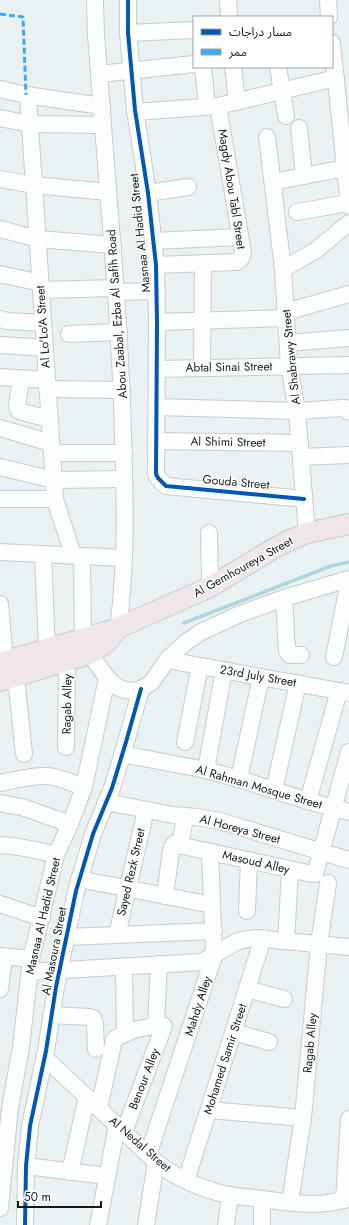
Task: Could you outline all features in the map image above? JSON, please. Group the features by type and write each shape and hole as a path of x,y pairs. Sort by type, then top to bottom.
{"main road":[{"name":"Al Gemhoureya Street","path":"5,670 67,662 87,646 118,628 210,588 288,541 307,533 349,524"},
{"name":"Al Gemhoureya Street","path":"5,670 47,648 87,646"}],"street":[{"name":"Abou Zaabal, Ezba Al Safih Road","path":"95,0 96,35 113,245 122,390 124,453 124,558 123,589 118,628"},
{"name":"Masnaa Al Hadid Street","path":"128,0 128,33 135,112 148,193 156,265 156,474 166,486"},
{"path":"228,0 229,16"},
{"path":"328,0 329,16"},
{"path":"128,33 193,30"},
{"path":"297,212 349,204 345,168 344,106 336,78 333,56"},
{"path":"99,74 193,64"},
{"name":"Magdy Abou Tabl Street","path":"156,265 236,262 239,261 243,252 213,106 203,68"},
{"path":"234,68 238,102"},
{"path":"278,68 286,116"},
{"path":"135,112 213,106 238,102 336,78"},
{"path":"0,89 28,96 102,106"},
{"name":"Al Lo'Lo'A Street","path":"28,96 55,499 78,556 87,646"},
{"path":"0,118 30,124 103,125"},
{"path":"299,128 304,176"},
{"name":"Al Shabrawy Street","path":"267,137 282,269 290,366 297,411 307,533"},
{"path":"273,182 345,168"},
{"path":"0,179 34,185 108,192"},
{"path":"148,193 188,187"},
{"path":"282,269 315,250 349,223"},
{"path":"0,229 38,239 113,245"},
{"path":"153,241 240,237"},
{"path":"202,368 203,264"},
{"path":"0,274 41,286 157,291"},
{"path":"157,322 203,321 286,315 349,294"},
{"path":"43,323 3,320 1,348 45,348"},
{"path":"69,334 119,332"},
{"path":"288,343 349,338"},
{"name":"Abtal Sinai Street","path":"157,369 349,364"},
{"path":"0,377 21,379 47,385 122,390"},
{"path":"21,379 17,406 19,411 50,419"},
{"path":"156,407 297,411 345,408 349,412"},
{"path":"0,428 52,448 124,453"},
{"name":"Al Shimi Street","path":"156,441 300,450 349,455"},
{"path":"0,467 54,480 124,479"},
{"name":"Gouda Street","path":"166,486 304,499"},
{"path":"0,498 55,499"},
{"path":"209,533 210,588"},
{"path":"0,552 124,558"},
{"path":"43,554 47,648"},
{"path":"87,646 107,678 117,687 135,691 151,683 167,660 185,643 201,632 240,614 284,598 349,580 334,657"},
{"path":"284,598 287,651 290,655 301,655"},
{"path":"0,604 5,670 24,754"},
{"name":"23rd July Street","path":"167,660 344,692"},
{"name":"Ragab Alley","path":"66,747 67,662"},
{"path":"185,742 200,666"},
{"path":"206,770 224,670"},
{"path":"239,779 261,677"},
{"name":"Masnaa Al Hadid Street","path":"0,1204 7,1085 21,1047 30,965 56,855 84,787 107,678"},
{"path":"274,790 298,683"},
{"name":"Al Masoura Street","path":"26,1225 26,1166 30,1126 79,879 93,834 112,788 141,689"},
{"path":"308,801 344,692"},
{"path":"322,852 341,810 349,752"},
{"name":"Al Rahman Mosque Street","path":"122,754 206,770 341,810"},
{"path":"0,783 31,777 47,776 62,779 84,787"},
{"path":"0,802 22,806 70,824"},
{"name":"Al Horeya Street","path":"106,802 146,810 220,821 349,860"},
{"name":"Sayed Rezk Street","path":"117,935 146,810"},
{"path":"165,896 171,850 174,844 181,839 185,816"},
{"name":"Masoud Alley","path":"174,844 312,874 315,874 322,852"},
{"path":"0,845 36,849 56,855"},
{"name":"Mahdy Alley","path":"146,1225 152,1158 214,956 210,852"},
{"path":"247,911 249,860"},
{"path":"286,940 290,870"},
{"path":"79,879 212,904"},
{"name":"Ragab Alley","path":"290,1202 303,1118 319,944 328,883"},
{"path":"0,904 42,918"},
{"path":"67,937 214,931"},
{"path":"0,989 2,956 30,965 60,970 202,962 238,941 253,938 348,946"},
{"name":"Mohamed Samir Street","path":"186,1181 263,938"},
{"path":"99,1108 113,1042 116,1038 133,1030 156,1024 159,964"},
{"path":"124,966 125,1034"},
{"path":"248,989 284,999"},
{"path":"51,1015 93,1018 95,1024 96,1049"},
{"name":"Benour Alley","path":"98,1225 107,1176 121,1129 164,1026"},
{"path":"234,1032 269,1042"},
{"name":"Al Nedal Street","path":"44,1056 152,1158 186,1181 215,1192 262,1199 308,1204 326,1203 346,1199"},
{"path":"70,1172 87,1097"},
{"path":"209,1110 303,1118"},
{"path":"346,1199 349,1121"},
{"path":"26,1166 107,1176"},
{"path":"226,1225 230,1195"},
{"path":"262,1199 262,1225"}],"waterway":[{"path":"184,623 331,566 349,562"}],"marked path":[{"path":"0,14 23,17 26,95"}],"cycle path":[{"path":"128,0 128,33 135,110 148,193 156,265 156,474 166,486 304,499"},
{"path":"25,1225 26,1166 30,1126 46,1051 56,987 76,891 93,834 112,788 141,689"}]}
